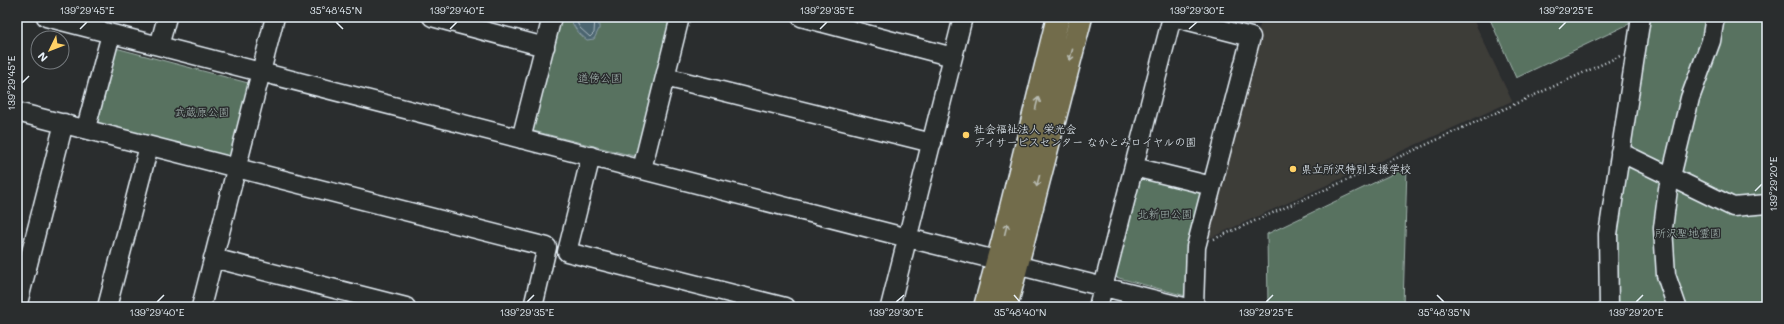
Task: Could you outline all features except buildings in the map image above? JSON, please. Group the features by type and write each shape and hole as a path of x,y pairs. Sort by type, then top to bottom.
{"main road":[{"path":"1006,307 1007,263 1058,17"},
{"path":"984,307 1007,263 1081,17"}],"street":[{"path":"46,17 1103,287 1150,303 1184,307"},
{"path":"159,46 167,17"},
{"path":"201,307 275,17"},
{"path":"432,17 545,47"},
{"path":"521,139 552,17"},
{"path":"642,169 680,17"},
{"path":"801,17 953,57"},
{"path":"890,307 963,17"},
{"path":"1098,307 1172,17 1251,37 1196,247 1194,307"},
{"path":"1609,307 1608,234 1641,17"},
{"path":"1677,307 1666,275 1664,228 1670,177 1690,98 1712,41 1715,17"},
{"path":"86,128 111,34"},
{"path":"665,77 932,143"},
{"path":"17,112 86,128 148,146 547,247 533,307"},
{"path":"17,307 64,123"},
{"path":"107,307 148,146"},
{"path":"1620,152 1733,207 1767,204"},
{"path":"591,156 567,252 785,307"},
{"path":"1134,167 1212,186"},
{"path":"213,258 406,307"}],"path":[{"path":"1196,247 1621,56 1636,53"}],"shaded area":[{"name":"県立所沢特別支援学校","path":"1262,17 1472,17 1512,101 1210,238 1205,236"}],"green space":[{"name":"道傍公園","path":"557,17 675,17 638,157 529,130"},
{"path":"1489,17 1630,17 1629,24 1516,78"},
{"name":"所沢聖地霊園","path":"1648,17 1767,17 1767,307 1613,307 1610,250"},
{"name":"武蔵原公園","path":"112,47 252,84 232,159 95,126"},
{"path":"1407,167 1403,307 1268,307 1267,234"},
{"name":"北新田公園","path":"1139,176 1204,188 1186,296 1115,277"}],"water":[{"path":"570,17 599,17 599,29 594,39 587,40 581,35 571,21"}],"place":[{"name":"社会福祉法人 栄光会 デイサービスセンター なかとみロイヤルの園","path":"966,135"},
{"name":"県立所沢特別支援学校","path":"1293,169"}]}
